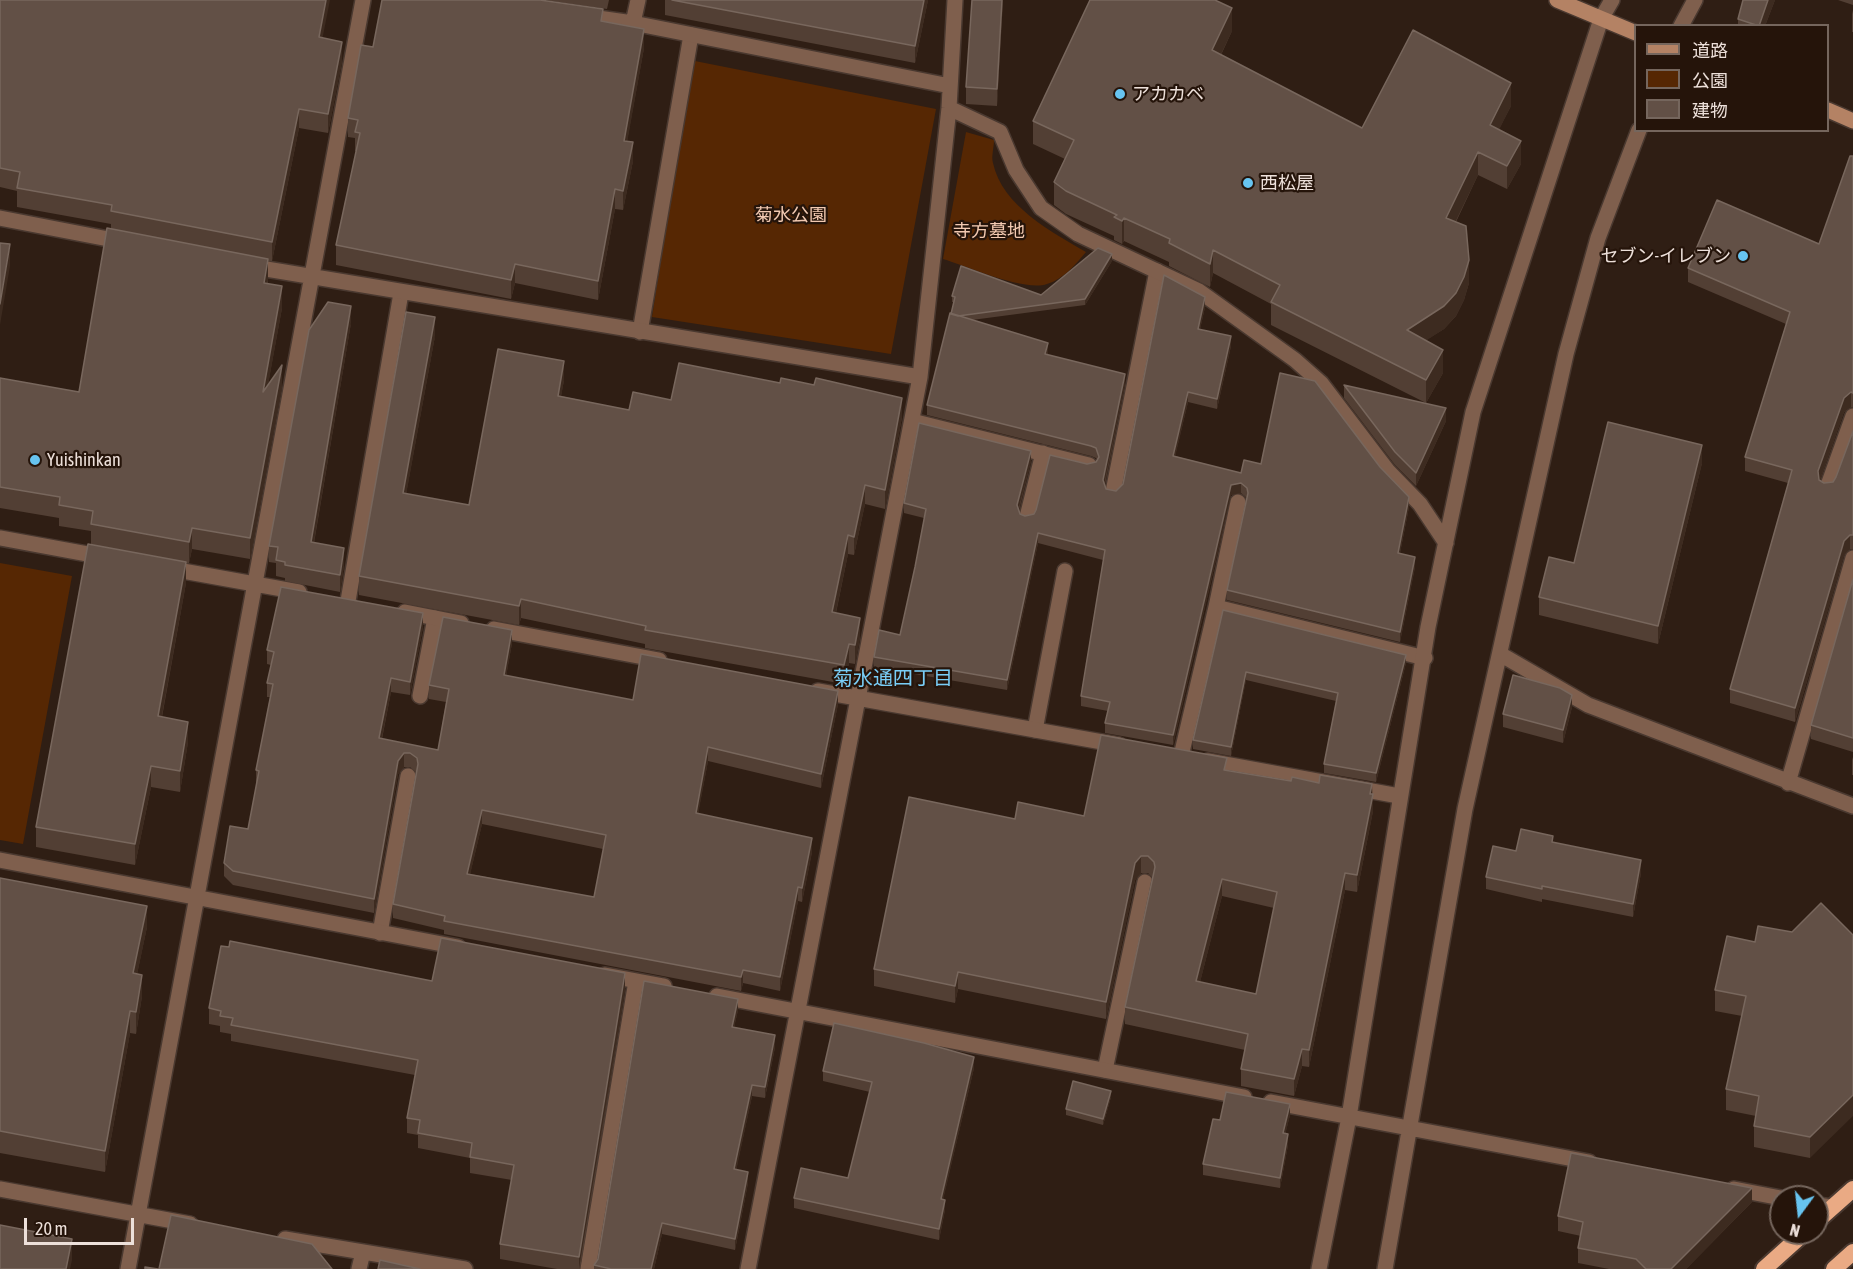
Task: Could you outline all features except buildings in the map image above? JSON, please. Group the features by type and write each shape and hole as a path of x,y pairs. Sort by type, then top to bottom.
{"highway":[{"path":"1829,1204 1853,1189"},
{"path":"1764,1269 1791,1245"},
{"path":"1834,1269 1853,1252"}],"main road":[{"path":"1557,0 1634,33"},
{"path":"1829,111 1853,120"}],"street":[{"path":"128,1269 363,0"},
{"path":"633,23 638,0"},
{"path":"748,1269 920,377 949,108 955,0"},
{"path":"1319,1269 1349,1117 1399,796 1425,658 1428,627 1473,411 1602,19 1612,0"},
{"path":"1682,24 1695,0"},
{"path":"574,14 633,23 950,86"},
{"path":"640,332 692,35"},
{"path":"949,108 1000,132 1016,170 1041,208 1078,234 1200,291 1321,383 1388,471 1420,504 1446,543"},
{"path":"1385,1269 1465,809 1569,342 1598,238 1638,132"},
{"path":"0,218 138,245"},
{"path":"231,263 312,279 920,377"},
{"path":"1113,492 1157,271"},
{"path":"348,601 401,293"},
{"path":"1827,488 1853,416"},
{"path":"912,421 1089,465"},
{"path":"1027,517 1043,453"},
{"path":"1238,502 1216,607 1175,755 1399,796"},
{"path":"0,538 116,559"},
{"path":"1788,783 1853,558"},
{"path":"151,565 313,595"},
{"path":"1035,730 1065,571"},
{"path":"1216,607 1425,658"},
{"path":"391,609 669,662"},
{"path":"420,696 435,618"},
{"path":"1500,654 1588,705 1853,806"},
{"path":"799,687 1136,748"},
{"path":"380,933 408,776"},
{"path":"0,860 473,950"},
{"path":"1105,1070 1145,882"},
{"path":"589,972 682,989"},
{"path":"588,1269 636,981"},
{"path":"705,993 1607,1165"},
{"path":"1723,1187 1769,1196"},
{"path":"0,1189 209,1227"},
{"path":"268,1237 465,1269"},
{"path":"359,1269 363,1252"}],"green space":[{"name":"菊水公園","path":"695,61 936,109 891,354 652,317"},
{"name":"寺方墓地","path":"966,132 994,140 992,161 998,178 1017,205 1058,236 1086,252 1059,279 1037,286 1024,284 995,277 943,259"},
{"path":"0,563 72,576 23,844 0,840"}],"place":[{"name":"アカカベ","path":"1120,94"},
{"name":"西松屋","path":"1248,183"},
{"name":"セブン-イレブン","path":"1743,256"},
{"name":"Yuishinkan","path":"35,460"}],"district":[{"name":"菊水通四丁目","path":"893,679"}]}
